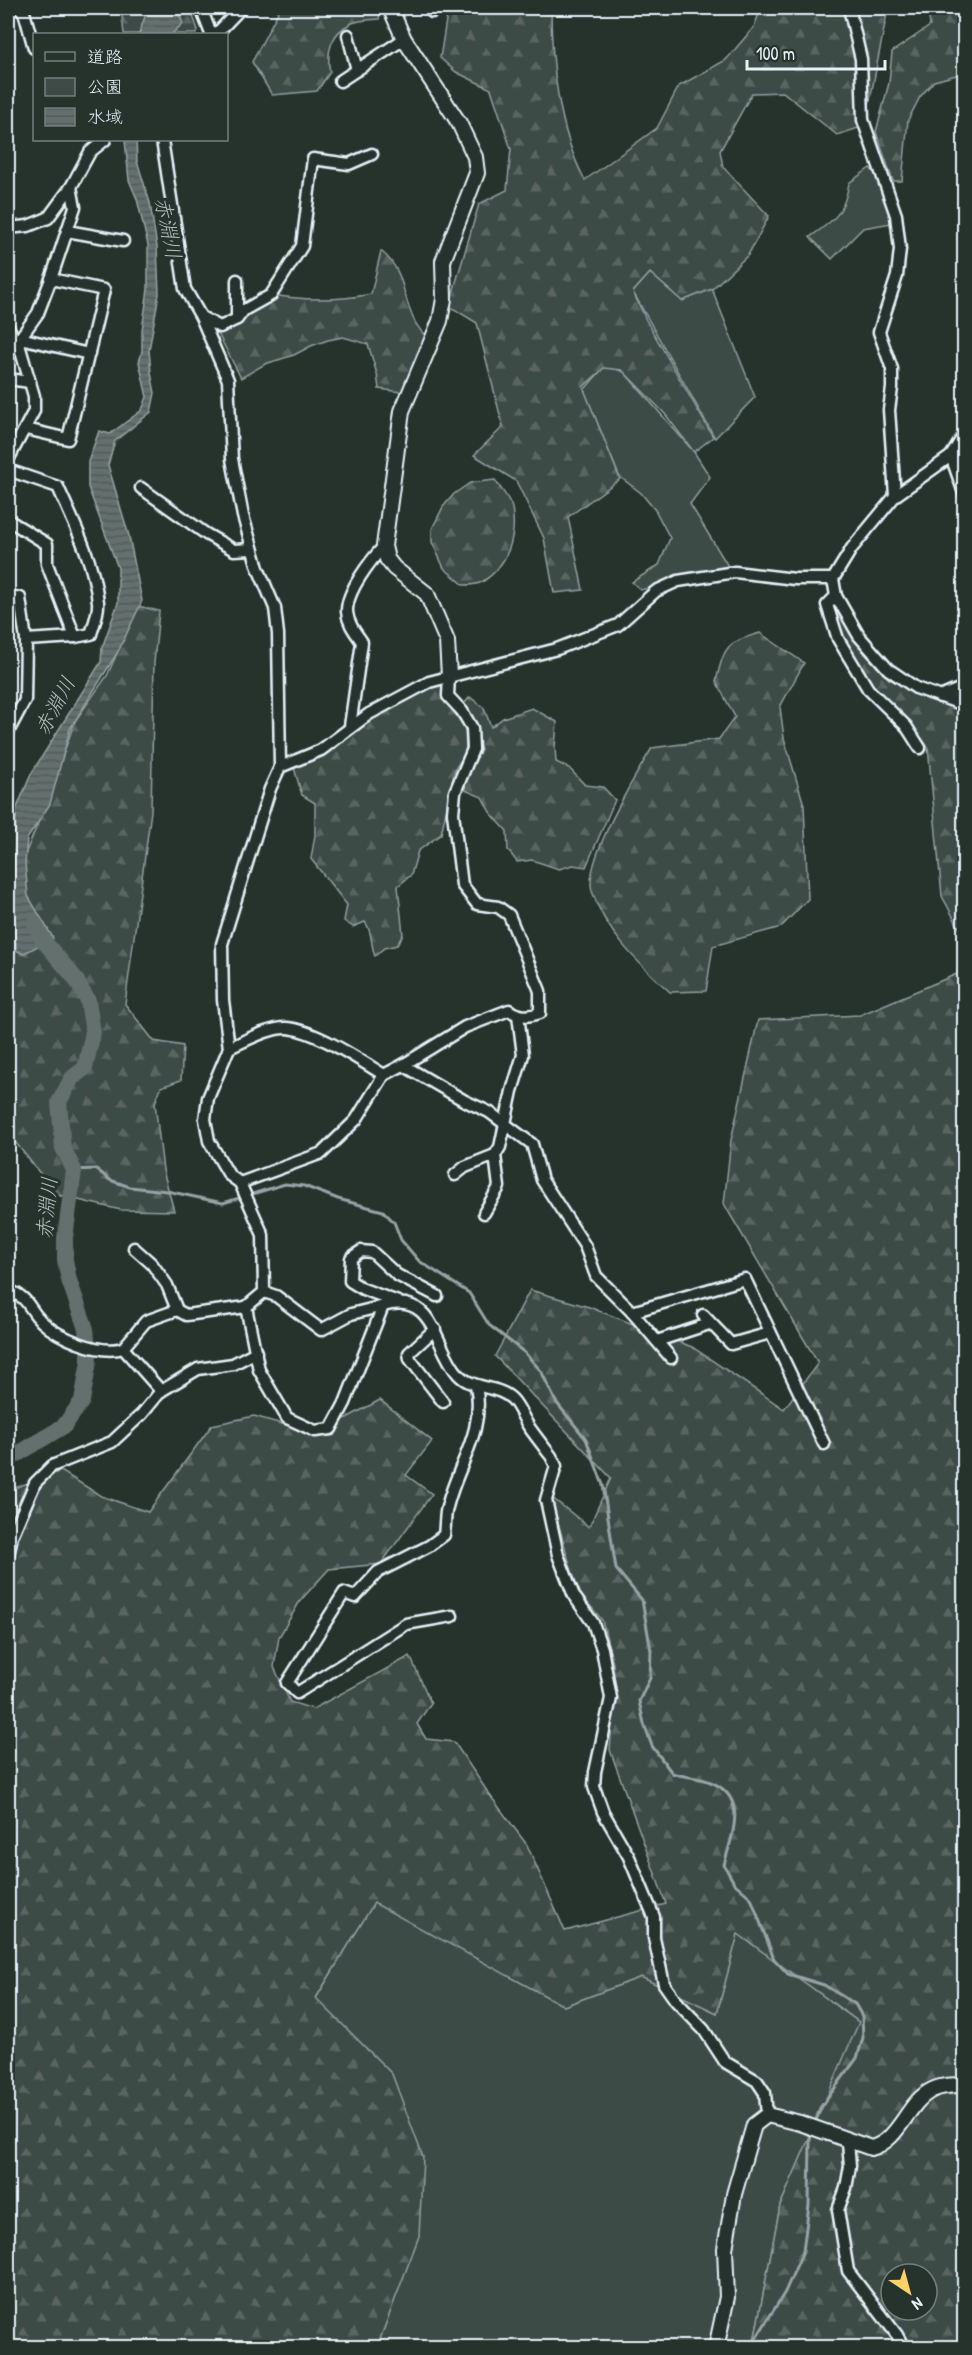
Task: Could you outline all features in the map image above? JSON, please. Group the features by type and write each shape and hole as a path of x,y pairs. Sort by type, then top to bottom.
{"street":[{"path":"20,8 24,12 33,44"},
{"path":"201,8 211,33"},
{"path":"214,33 219,31 241,8"},
{"path":"241,1186 322,1153 356,1120 384,1075 465,1028 509,1010 528,1017 540,1013 540,991 509,915 498,907 477,904 462,885 453,813 455,792 473,749 472,728 462,711 448,696 447,641 427,594 393,568 387,559 384,546 402,411 440,321 444,299 443,261 477,173 475,157 459,123 404,39 392,8"},
{"path":"849,8 861,59 863,120 896,215 900,249 894,285 879,332 892,369 889,410 894,496"},
{"path":"348,36 357,70"},
{"path":"340,81 404,39"},
{"path":"8,228 28,226 48,218 71,187 90,152 104,141"},
{"path":"162,141 185,289 201,317 228,380 232,459 243,516 258,568 275,608 278,634 280,767 270,789 222,944 223,1000 229,1048 208,1098 206,1119 209,1141 229,1175 241,1186 263,1235 264,1292"},
{"path":"201,317 220,327 237,319 244,310 271,295 302,246 313,159 349,164 372,153"},
{"path":"15,341 38,313 51,279 75,207 71,187"},
{"path":"67,231 123,241"},
{"path":"26,429 68,439 104,290 51,279"},
{"path":"237,280 237,319"},
{"path":"8,326 34,396 34,411 8,460"},
{"path":"15,341 89,354"},
{"path":"8,380 30,382"},
{"path":"964,435 951,456 894,496 852,548 833,579 836,596 859,636 888,669 916,688 964,705"},
{"path":"951,456 964,493"},
{"path":"8,470 58,487 77,530 98,602 98,610 90,634 26,640"},
{"path":"141,488 206,534 234,550 252,549"},
{"path":"8,520 47,544 47,564 75,637"},
{"path":"350,726 362,642 349,622 347,610 360,574 384,546"},
{"path":"280,767 321,750 350,726 429,682 557,649 603,632 627,618 656,591 678,581 735,572 795,579 833,579"},
{"path":"8,596 20,598 26,640 25,700 8,732"},
{"path":"836,596 827,605 838,639 849,660 868,689 906,726 920,748"},
{"path":"940,697 964,687"},
{"path":"454,1175 465,1167 495,1155 500,1147 523,1055 518,1015"},
{"path":"229,1048 259,1035 286,1028 302,1032 337,1047 384,1075"},
{"path":"403,1065 465,1101 489,1112 532,1144 542,1180 585,1246 596,1276 632,1312 671,1358"},
{"path":"484,1213 499,1187 495,1155"},
{"path":"134,1248 152,1264 167,1285 177,1310 186,1315 246,1307 264,1292"},
{"path":"437,1296 397,1275 372,1252 362,1251 351,1258 350,1281 363,1289 422,1311 435,1329 445,1355 460,1376 476,1386 495,1390 512,1399 556,1466 546,1500 558,1555 574,1596 593,1623 603,1649 611,1698 597,1761 594,1787 603,1812 628,1857 654,1917 654,1938 664,1984 676,2001 704,2030 725,2062 757,2081 765,2093 767,2115"},
{"path":"632,1312 745,1279 824,1444"},
{"path":"8,1290 23,1296 41,1321 74,1342 103,1350 123,1348 146,1320 177,1310"},
{"path":"264,1292 276,1296 321,1330 351,1314 398,1302"},
{"path":"246,1307 259,1370 287,1418 315,1431 331,1429 345,1403 382,1306"},
{"path":"657,1341 706,1319 731,1344 770,1332"},
{"path":"435,1329 409,1353 410,1359 443,1402"},
{"path":"123,1348 161,1391"},
{"path":"8,1556 12,1536 35,1483 52,1466 112,1442 142,1414 161,1391 198,1369 233,1364 256,1352"},
{"path":"452,1616 406,1624 297,1693 287,1683 344,1593 355,1597 378,1572 429,1546 444,1535 446,1511 473,1440 479,1400 476,1386"},
{"path":"716,2348 727,2296 725,2249 734,2194 754,2124 767,2115 800,2123 848,2142 871,2148 881,2145 900,2127 920,2099 930,2090 943,2086 964,2085"},
{"path":"848,2142 850,2166 846,2188 838,2210 848,2271 897,2335 904,2348"}],"green space":[{"path":"121,8 190,8 198,30 196,33 124,33"},
{"path":"275,8 381,8 379,19 353,23 334,38 329,58 330,72 317,91 272,95 252,62 278,12"},
{"path":"448,8 551,8 558,96 569,141 585,180 657,128 679,86 726,60 754,27 761,8 888,8 865,126 837,135 783,92 752,93 720,151 723,167 769,216 748,255 712,289 682,301 650,273 633,292 646,320 713,437 694,452 665,414 622,370 604,368 583,387 620,479 568,517 583,590 554,593 544,538 516,481 474,455 503,427 477,323 449,306 479,204 507,190 511,149 491,89 456,72 440,58"},
{"path":"928,8 964,8 964,69 960,74 934,81 920,97 908,120 902,181 893,181 876,132 889,83 892,52 930,26"},
{"path":"870,168 883,183 892,223 863,228 832,259 810,237 837,215 847,194 849,183"},
{"path":"381,251 395,267 414,320 428,340 409,393 379,389 368,344 343,337 328,340 294,355 265,364 241,378 212,322 241,313 259,293 315,299 371,294"},
{"path":"650,273 682,301 712,289 755,397 715,438 633,292"},
{"path":"606,365 624,372 694,452 710,477 690,504 728,566 641,590 632,582 659,565 670,538 655,510 641,493 619,476 584,390"},
{"path":"495,480 512,508 512,540 504,559 491,575 480,583 464,585 444,568 432,542 432,529 443,507 454,494 470,483"},
{"path":"138,606 159,611 154,663 151,811 125,1004 154,1041 183,1046 181,1080 161,1087 155,1103 163,1170 174,1211 121,1210 57,1195 16,1143 8,1143 8,895 44,809 75,721 107,676"},
{"path":"832,608 836,608 865,654 889,679 964,711 964,937 942,896 928,747 912,726 870,685 841,632"},
{"path":"760,633 804,663 780,707 784,738 804,805 808,899 781,927 713,946 706,991 670,992 635,959 605,920 592,891 591,878 595,860 613,818 652,748 719,739 735,717 716,681 722,660 733,643"},
{"path":"442,681 446,701 465,728 466,752 455,769 441,834 418,851 411,875 398,886 403,935 397,945 384,948 375,956 365,922 353,927 344,921 347,905 311,859 315,835 315,803 302,795 294,768 332,748 357,727 391,706"},
{"path":"470,697 484,708 491,727 503,718 532,708 557,722 556,762 569,768 585,785 603,787 615,800 586,867 573,865 559,869 532,860 517,862 508,850 507,831 490,812 482,797 465,790 466,778 481,750 463,705"},
{"path":"964,971 964,2347 753,2347 780,2206 859,2022 738,1934 717,2013 641,1977 564,2006 374,1903 316,1998 392,2074 423,2157 419,2236 377,2347 8,2347 8,1556 17,1536 14,1488 61,1471 101,1496 148,1512 212,1425 254,1416 317,1434 380,1400 432,1441 406,1475 432,1494 381,1564 329,1569 300,1601 279,1637 274,1667 290,1702 313,1709 410,1656 431,1703 417,1724 426,1739 454,1742 527,1845 565,1931 666,1904 610,1750 615,1685 613,1664 602,1620 577,1590 551,1497 589,1527 611,1478 495,1356 530,1290 589,1307 692,1347 784,1409 818,1363 724,1204 731,1140 758,1020 860,1015"},
{"path":"374,1902 564,2006 641,1977 717,2013 738,1933 860,2023 780,2206 753,2347 377,2347 397,2293 316,1998"}],"water":[{"path":"148,8 177,10 183,23 173,33 139,33"},
{"path":"125,141 136,141 137,161 150,203 157,247 159,294 149,350 155,393 151,412 115,441 108,465 129,536 142,601 119,650 70,729 50,804 27,839 25,863 28,896 53,938 23,954 16,950 13,896 16,810 31,774 101,662 102,648 118,603 118,568 88,487 88,462 99,431 110,434 142,410 147,397 139,362 148,289 148,245 137,199 129,180"}],"waterway":[{"name":"赤淵川","path":"8,1460 64,1426 82,1401 89,1361 86,1329 69,1280 65,1260 65,1238 74,1170 63,1148 59,1102 72,1078 85,1068 93,1032 88,1001 75,978 42,939 35,924"},
{"path":"74,1170 96,1169 110,1180 130,1187 167,1191 223,1203 285,1184 304,1186 338,1199 383,1211 394,1222 401,1240 419,1261 469,1293 489,1325 525,1353 541,1371 556,1402 586,1439 603,1485 616,1569 642,1600 651,1651 650,1678 639,1701 652,1746 672,1773 708,1781 721,1788 729,1796 734,1806 735,1817 724,1865 734,1883 751,1898 774,1959 788,1974 824,1985 855,2004 862,2016 863,2038 857,2058 820,2108 815,2123"},
{"path":"750,2348 785,2292 803,2251 809,2205 812,2133"}]}
